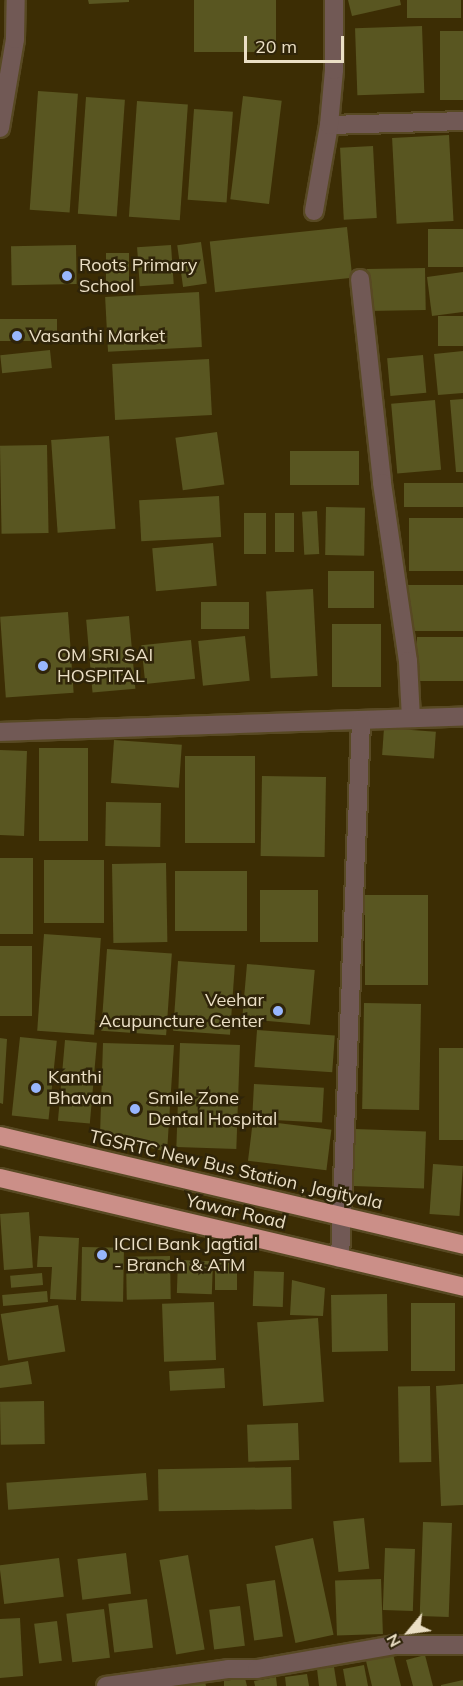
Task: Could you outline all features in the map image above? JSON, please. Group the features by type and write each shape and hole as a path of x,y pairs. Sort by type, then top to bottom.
{"highway":[{"name":"TGSRTC New Bus Station , Jagityala","path":"0,1136 463,1245"},
{"name":"Yawar Road","path":"0,1178 463,1287"}],"street":[{"path":"0,128 15,39 16,0"},
{"path":"314,211 329,125 334,70 334,0"},
{"path":"329,125 463,121"},
{"path":"360,279 384,494 408,661 411,718"},
{"path":"0,732 463,717"},
{"path":"340,1258 361,720"},
{"path":"105,1686 228,1669 257,1668 394,1645 463,1645"}],"building":[{"path":"88,0 129,0 129,2 89,4"},
{"path":"194,0 276,0 276,52 194,52"},
{"path":"348,0 400,0 401,5 352,16"},
{"path":"407,0 461,0 461,18 407,18"},
{"path":"422,26 424,93 357,95 355,28"},
{"path":"440,31 463,31 463,100 440,100"},
{"path":"38,91 78,94 70,213 30,210"},
{"path":"243,96 282,101 269,204 230,199"},
{"path":"86,97 125,100 117,216 78,214"},
{"path":"137,101 188,105 180,220 129,217"},
{"path":"194,109 233,112 227,202 188,200"},
{"path":"449,135 454,221 397,224 392,138"},
{"path":"373,146 377,218 344,220 340,148"},
{"path":"347,227 352,278 215,292 210,241"},
{"path":"428,229 463,229 463,267 428,267"},
{"path":"201,242 207,284 183,287 177,245"},
{"path":"76,245 77,284 12,285 11,246"},
{"path":"171,245 174,284 140,286 137,247"},
{"path":"106,253 129,253 129,287 106,287"},
{"path":"425,268 426,310 368,311 367,269"},
{"path":"463,272 463,312 432,316 427,277"},
{"path":"199,292 202,347 108,352 105,297"},
{"path":"438,316 463,316 463,346 438,346"},
{"path":"0,319 57,319 57,341 0,341"},
{"path":"50,350 52,368 2,373 0,355"},
{"path":"463,351 463,393 438,395 434,354"},
{"path":"423,355 426,393 390,396 387,358"},
{"path":"209,359 212,415 115,420 112,364"},
{"path":"463,399 463,472 456,472 450,400"},
{"path":"435,400 441,470 397,474 391,404"},
{"path":"217,432 224,484 183,490 175,438"},
{"path":"109,436 115,529 58,533 51,440"},
{"path":"47,445 49,533 2,534 0,446"},
{"path":"290,451 359,451 359,485 290,485"},
{"path":"404,483 463,483 463,507 404,507"},
{"path":"219,496 221,537 141,541 139,500"},
{"path":"326,507 365,508 364,556 325,555"},
{"path":"317,511 319,554 304,555 302,512"},
{"path":"244,513 266,513 266,554 244,554"},
{"path":"275,513 294,513 294,552 275,552"},
{"path":"409,518 463,518 463,571 409,571"},
{"path":"213,543 217,586 156,591 152,548"},
{"path":"328,571 374,571 374,608 328,608"},
{"path":"407,585 463,585 463,631 407,631"},
{"path":"313,589 318,676 271,678 266,591"},
{"path":"201,602 249,602 249,629 201,629"},
{"path":"68,612 74,693 6,698 0,617"},
{"path":"129,616 135,689 93,692 86,620"},
{"path":"332,624 381,624 381,687 332,687"},
{"path":"245,636 250,681 203,686 198,641"},
{"path":"417,637 463,637 463,681 417,681"},
{"path":"191,640 195,679 145,684 141,645"},
{"path":"384,728 436,732 434,759 382,755"},
{"path":"114,740 182,745 179,788 111,783"},
{"path":"39,748 88,748 88,841 39,841"},
{"path":"0,750 27,751 24,836 0,835"},
{"path":"185,756 255,756 255,843 185,843"},
{"path":"262,776 326,777 325,857 261,856"},
{"path":"106,802 161,803 160,847 105,846"},
{"path":"0,858 33,858 33,934 0,934"},
{"path":"44,860 104,860 104,923 44,923"},
{"path":"166,863 167,942 113,943 112,864"},
{"path":"175,871 247,871 247,931 175,931"},
{"path":"260,890 318,890 318,942 260,942"},
{"path":"365,895 428,895 428,985 365,985"},
{"path":"44,934 101,938 94,1035 37,1031"},
{"path":"0,946 32,946 32,1016 0,1016"},
{"path":"107,949 172,954 166,1035 101,1031"},
{"path":"178,961 235,965 230,1035 173,1031"},
{"path":"247,964 315,970 310,1025 242,1019"},
{"path":"364,1003 421,1004 419,1110 362,1109"},
{"path":"257,1030 335,1035 332,1072 254,1067"},
{"path":"20,1037 57,1041 49,1119 12,1116"},
{"path":"0,1038 7,1039 3,1104 0,1103"},
{"path":"65,1040 97,1043 90,1123 58,1121"},
{"path":"103,1043 174,1045 167,1152 100,1135"},
{"path":"180,1043 240,1045 236,1149 176,1147"},
{"path":"439,1048 463,1048 463,1140 439,1140"},
{"path":"254,1084 324,1088 322,1123 252,1119"},
{"path":"253,1120 331,1130 326,1170 248,1161"},
{"path":"355,1129 426,1131 424,1188 353,1186"},
{"path":"433,1164 463,1166 459,1216 430,1214"},
{"path":"29,1212 33,1268 4,1270 0,1214"},
{"path":"39,1236 79,1238 76,1300 50,1299 52,1267 37,1267"},
{"path":"82,1247 124,1248 123,1302 81,1301"},
{"path":"170,1256 171,1299 127,1300 126,1257"},
{"path":"178,1260 213,1261 212,1294 177,1293"},
{"path":"215,1262 237,1262 237,1290 215,1290"},
{"path":"254,1271 284,1272 283,1307 253,1306"},
{"path":"42,1273 43,1285 11,1288 10,1276"},
{"path":"292,1280 325,1288 323,1316 290,1315"},
{"path":"47,1291 48,1302 3,1306 2,1295"},
{"path":"387,1294 388,1351 332,1352 331,1295"},
{"path":"214,1302 216,1360 164,1362 162,1304"},
{"path":"411,1303 455,1303 455,1371 411,1371"},
{"path":"58,1305 65,1351 8,1360 1,1314"},
{"path":"318,1318 324,1402 263,1406 257,1322"},
{"path":"28,1361 32,1384 0,1388 0,1366"},
{"path":"224,1368 225,1388 170,1391 169,1371"},
{"path":"463,1384 463,1505 441,1506 436,1386"},
{"path":"430,1386 431,1462 399,1463 398,1387"},
{"path":"44,1401 45,1444 1,1445 0,1402"},
{"path":"298,1423 299,1460 248,1462 247,1425"},
{"path":"291,1467 292,1509 159,1511 158,1469"},
{"path":"146,1473 148,1500 8,1510 6,1483"},
{"path":"364,1518 369,1569 339,1572 333,1521"},
{"path":"423,1522 452,1523 449,1617 420,1616"},
{"path":"313,1538 334,1635 295,1643 275,1546"},
{"path":"385,1548 415,1549 413,1611 383,1610"},
{"path":"126,1553 131,1594 82,1600 77,1559"},
{"path":"188,1555 205,1650 176,1655 159,1560"},
{"path":"59,1558 64,1597 4,1604 0,1565"},
{"path":"381,1579 383,1634 337,1636 335,1581"},
{"path":"275,1580 283,1636 254,1640 246,1584"},
{"path":"147,1599 153,1648 114,1652 108,1604"},
{"path":"240,1606 245,1646 214,1649 209,1610"},
{"path":"104,1609 110,1658 72,1662 66,1614"},
{"path":"20,1618 23,1676 0,1678 0,1619"},
{"path":"57,1621 62,1661 39,1664 34,1624"},
{"path":"393,1654 401,1686 372,1686 366,1661"},
{"path":"425,1655 433,1686 413,1686 406,1660"},
{"path":"364,1665 368,1686 346,1686 343,1669"},
{"path":"334,1667 337,1686 319,1686 317,1669"},
{"path":"307,1674 309,1686 286,1686 285,1677"},
{"path":"204,1677 206,1686 174,1686 173,1684"},
{"path":"276,1677 277,1686 255,1686 254,1681"},
{"path":"245,1678 247,1686 224,1686 224,1681"},
{"path":"463,1680 463,1686 441,1686 441,1685"}],"place":[{"name":"Roots Primary School","path":"67,276"},
{"name":"Vasanthi Market","path":"17,336"},
{"name":"OM SRI SAI HOSPITAL","path":"43,666"},
{"name":"Veehar Acupuncture Center","path":"278,1011"},
{"name":"Kanthi Bhavan","path":"36,1088"},
{"name":"Smile Zone Dental Hospital","path":"135,1109"},
{"name":"ICICI Bank Jagtial - Branch & ATM","path":"102,1255"}]}
